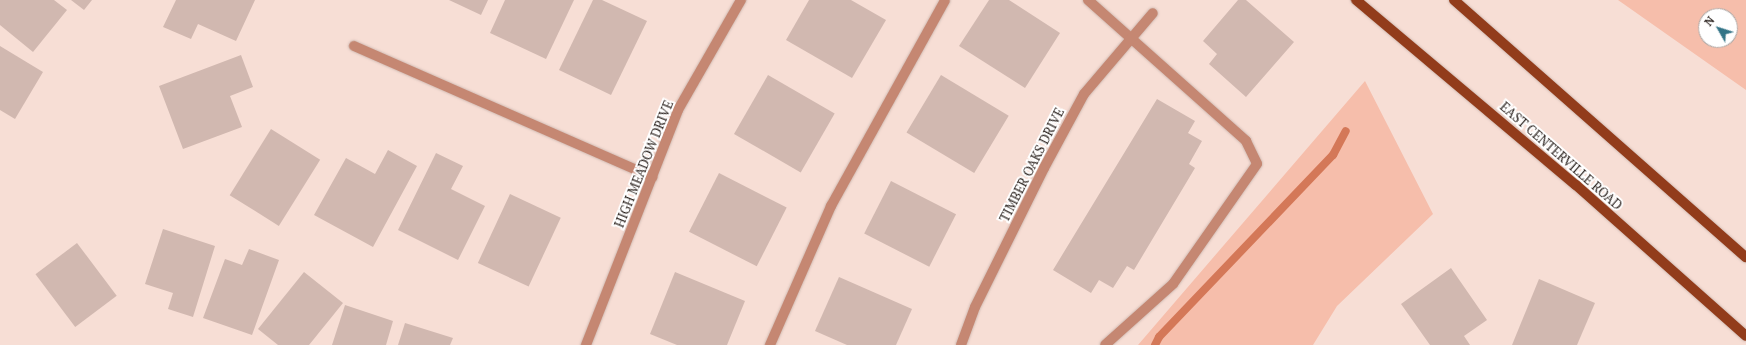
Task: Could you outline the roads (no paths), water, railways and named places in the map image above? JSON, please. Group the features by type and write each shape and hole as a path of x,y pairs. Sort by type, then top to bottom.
{"main road":[{"name":"EAST CENTERVILLE ROAD","path":"1356,0 1576,185 1746,336"},
{"path":"1454,0 1746,257"}],"street":[{"name":"HIGH MEADOW DRIVE","path":"586,345 678,110 741,0"},
{"path":"770,345 831,206 945,0"},
{"path":"1088,0 1246,141 1257,164 1173,284 1105,345"},
{"name":"TIMBER OAKS DRIVE","path":"961,345 975,307 1044,168 1084,94 1153,13"},
{"path":"354,46 652,177"}],"waterway":[{"path":"1155,345 1159,337 1333,155 1346,131"}]}
